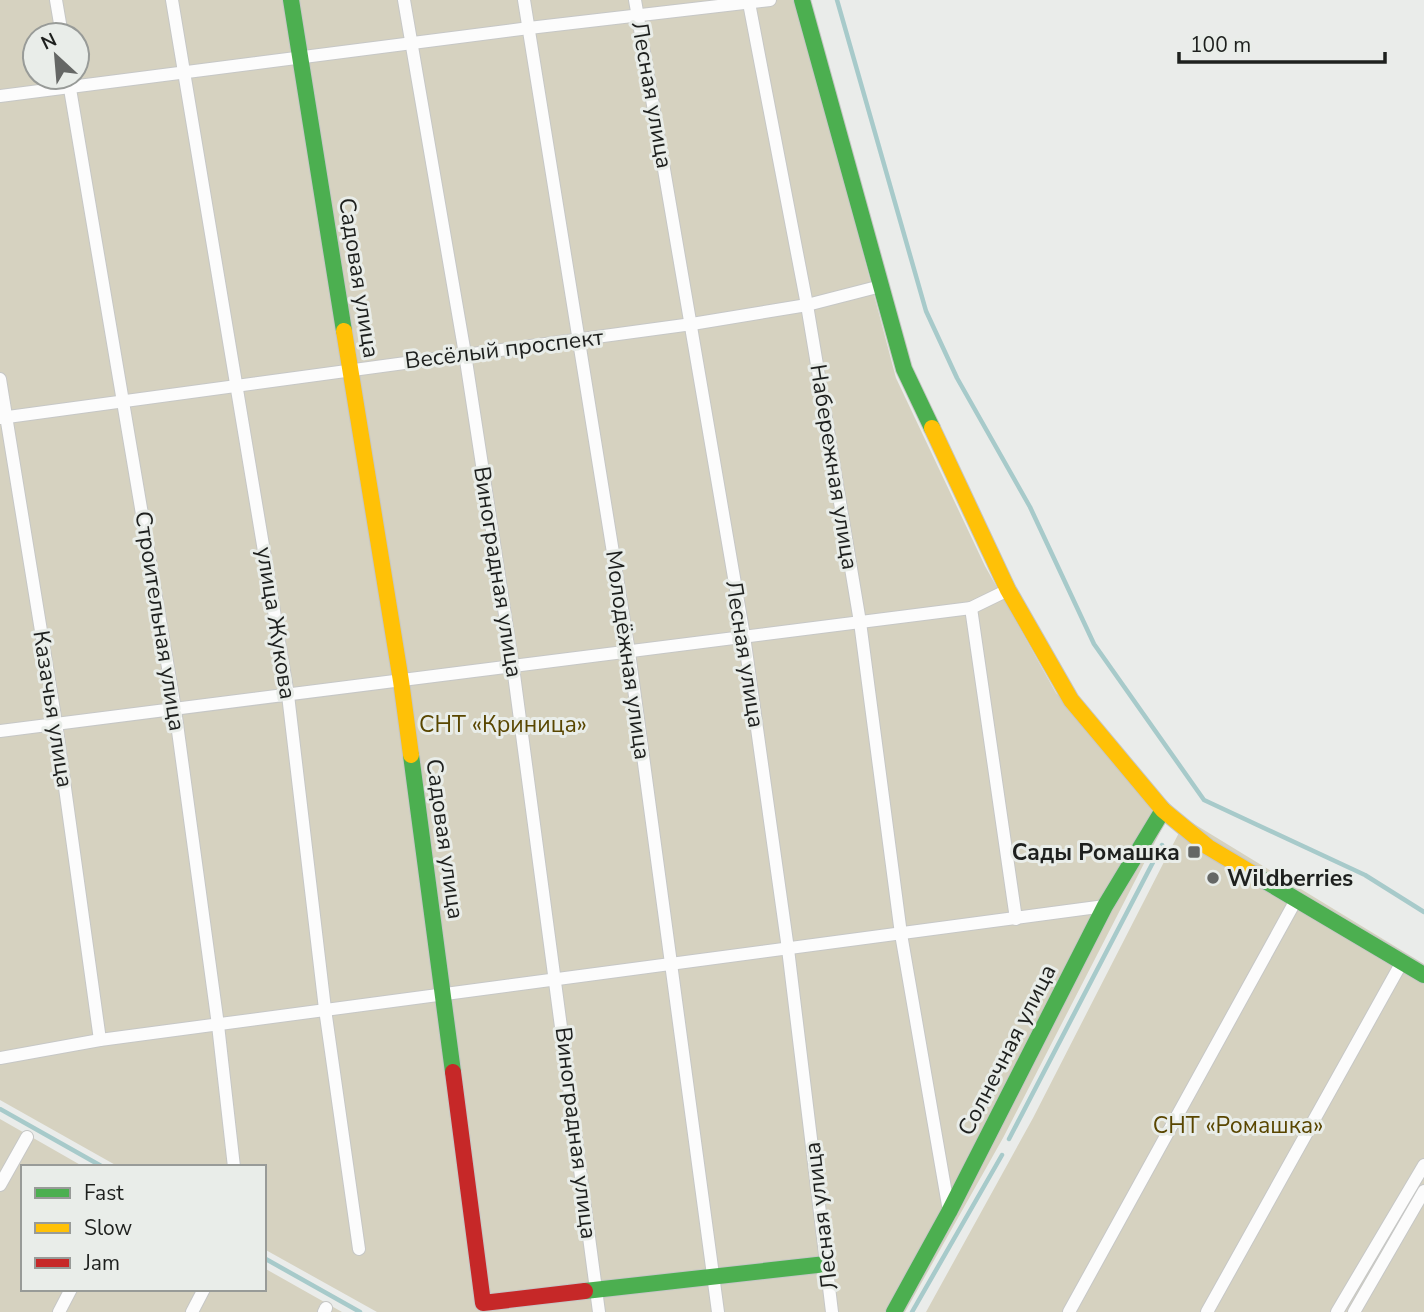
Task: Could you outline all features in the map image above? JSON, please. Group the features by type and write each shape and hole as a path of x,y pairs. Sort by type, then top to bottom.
{"street":[{"path":"56,0 60,21"},
{"name":"улица Жукова","path":"172,0 288,695 325,1009 359,1249"},
{"name":"Садовая улица","path":"291,0 401,681 483,1303 827,1264"},
{"name":"Виноградная улица","path":"404,0 464,354 513,667 599,1312"},
{"name":"Молодёжная улица","path":"524,0 629,652 718,1312"},
{"name":"Лесная улица","path":"635,0 744,636 789,949 832,1312"},
{"path":"91,80 770,0"},
{"path":"802,0 904,369 1007,590 1071,700 1163,810 1208,847 1424,975"},
{"name":"Набережная улица","path":"749,3 807,305 860,621 901,934 950,1212"},
{"path":"0,96 25,91"},
{"name":"Строительная улица","path":"71,91 175,709 218,1026 234,1165"},
{"name":"Весёлый проспект","path":"3,417 692,324 807,305 881,286"},
{"name":"Казачья улица","path":"0,379 3,417 56,723 100,1040"},
{"path":"0,731 971,608 1007,590"},
{"path":"971,608 1016,919"},
{"name":"Солнечная улица","path":"894,1312 950,1212 1105,906 1163,810"},
{"path":"1069,1312 1296,900"},
{"path":"0,1058 100,1040 218,1026 325,1009 1105,906"},
{"path":"1207,1312 1402,962"},
{"path":"0,1185 27,1137"},
{"path":"1337,1312 1424,1166"},
{"path":"1354,1312 1424,1191"},
{"path":"59,1312 70,1291"},
{"path":"192,1312 203,1291"}],"green space":[{"name":"СНТ «Криница»","path":"0,0 796,0 896,378 985,566 1056,693 1173,807 1003,1138 905,1312 377,1312 266,1250 266,1165 115,1165 0,1100"},
{"name":"СНТ «Ромашка»","path":"1186,819 1424,964 1424,1312 926,1312 1033,1118"},
{"path":"0,1119 80,1165 21,1165 21,1291 266,1291 266,1269 342,1312 0,1312"}],"waterway":[{"path":"837,0 926,311 957,378 1030,507 1094,644 1204,800 1365,875 1424,912"},
{"path":"1009,1139 1162,845"},
{"path":"0,1109 99,1165"},
{"path":"912,1312 1002,1155"},
{"path":"266,1259 360,1312"}],"traffic: fast":[{"path":"291,0 344,331"},
{"path":"802,0 904,369 932,428"},
{"path":"411,755 453,1072"},
{"path":"894,1312 949,1212 1105,906 1163,810"},
{"path":"1255,875 1424,975"},
{"path":"585,1291 826,1264"}],"traffic: slow":[{"path":"344,331 411,755"},
{"path":"932,428 1008,590 1071,700 1163,810 1208,847 1255,875"}],"traffic: jam":[{"path":"453,1072 483,1303 585,1291"}],"place":[{"name":"Сады Ромашка","path":"1194,852"},
{"name":"Wildberries","path":"1213,878"}]}
